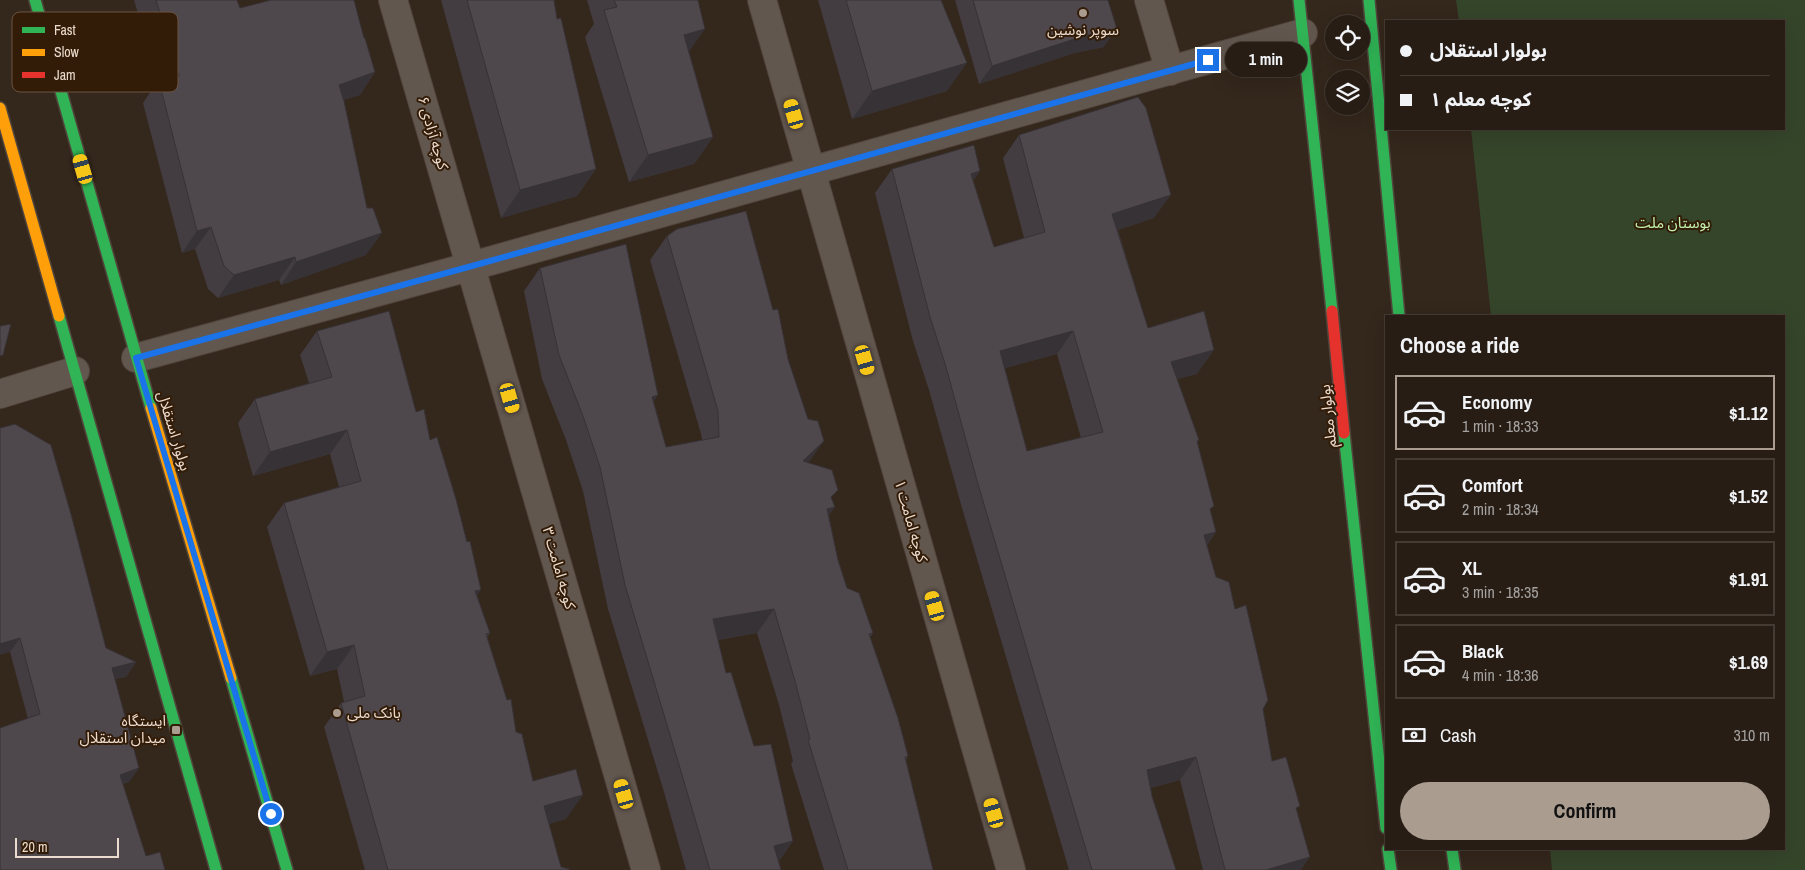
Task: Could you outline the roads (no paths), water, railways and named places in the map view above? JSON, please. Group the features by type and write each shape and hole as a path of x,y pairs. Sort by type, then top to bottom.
{"main road":[{"name":"بولوار معلم","path":"1299,0 1385,818"},
{"path":"1369,0 1399,315"},
{"name":"بولوار استقلال","path":"61,92 136,358 287,870"},
{"path":"0,108 216,870"},
{"path":"1388,850 1391,870"},
{"path":"1452,850 1455,870"}],"street":[{"name":"کوچه آزادی ۶","path":"393,0 472,266"},
{"name":"کوچه امامت ۱","path":"762,0 1011,870"},
{"path":"1149,0 1170,71"},
{"path":"136,358 810,172 1303,33"},
{"name":"کوچه امامت ۳","path":"472,266 646,870"},
{"path":"0,394 75,371"}],"place":[{"name":"سوپر نوشین","path":"1083,13"},
{"name":"بانک ملی","path":"337,713"},
{"name":"ایستگاه میدان استقلال","path":"176,730"}],"park label":[{"name":"بوستان ملت","path":"1673,223"}]}
